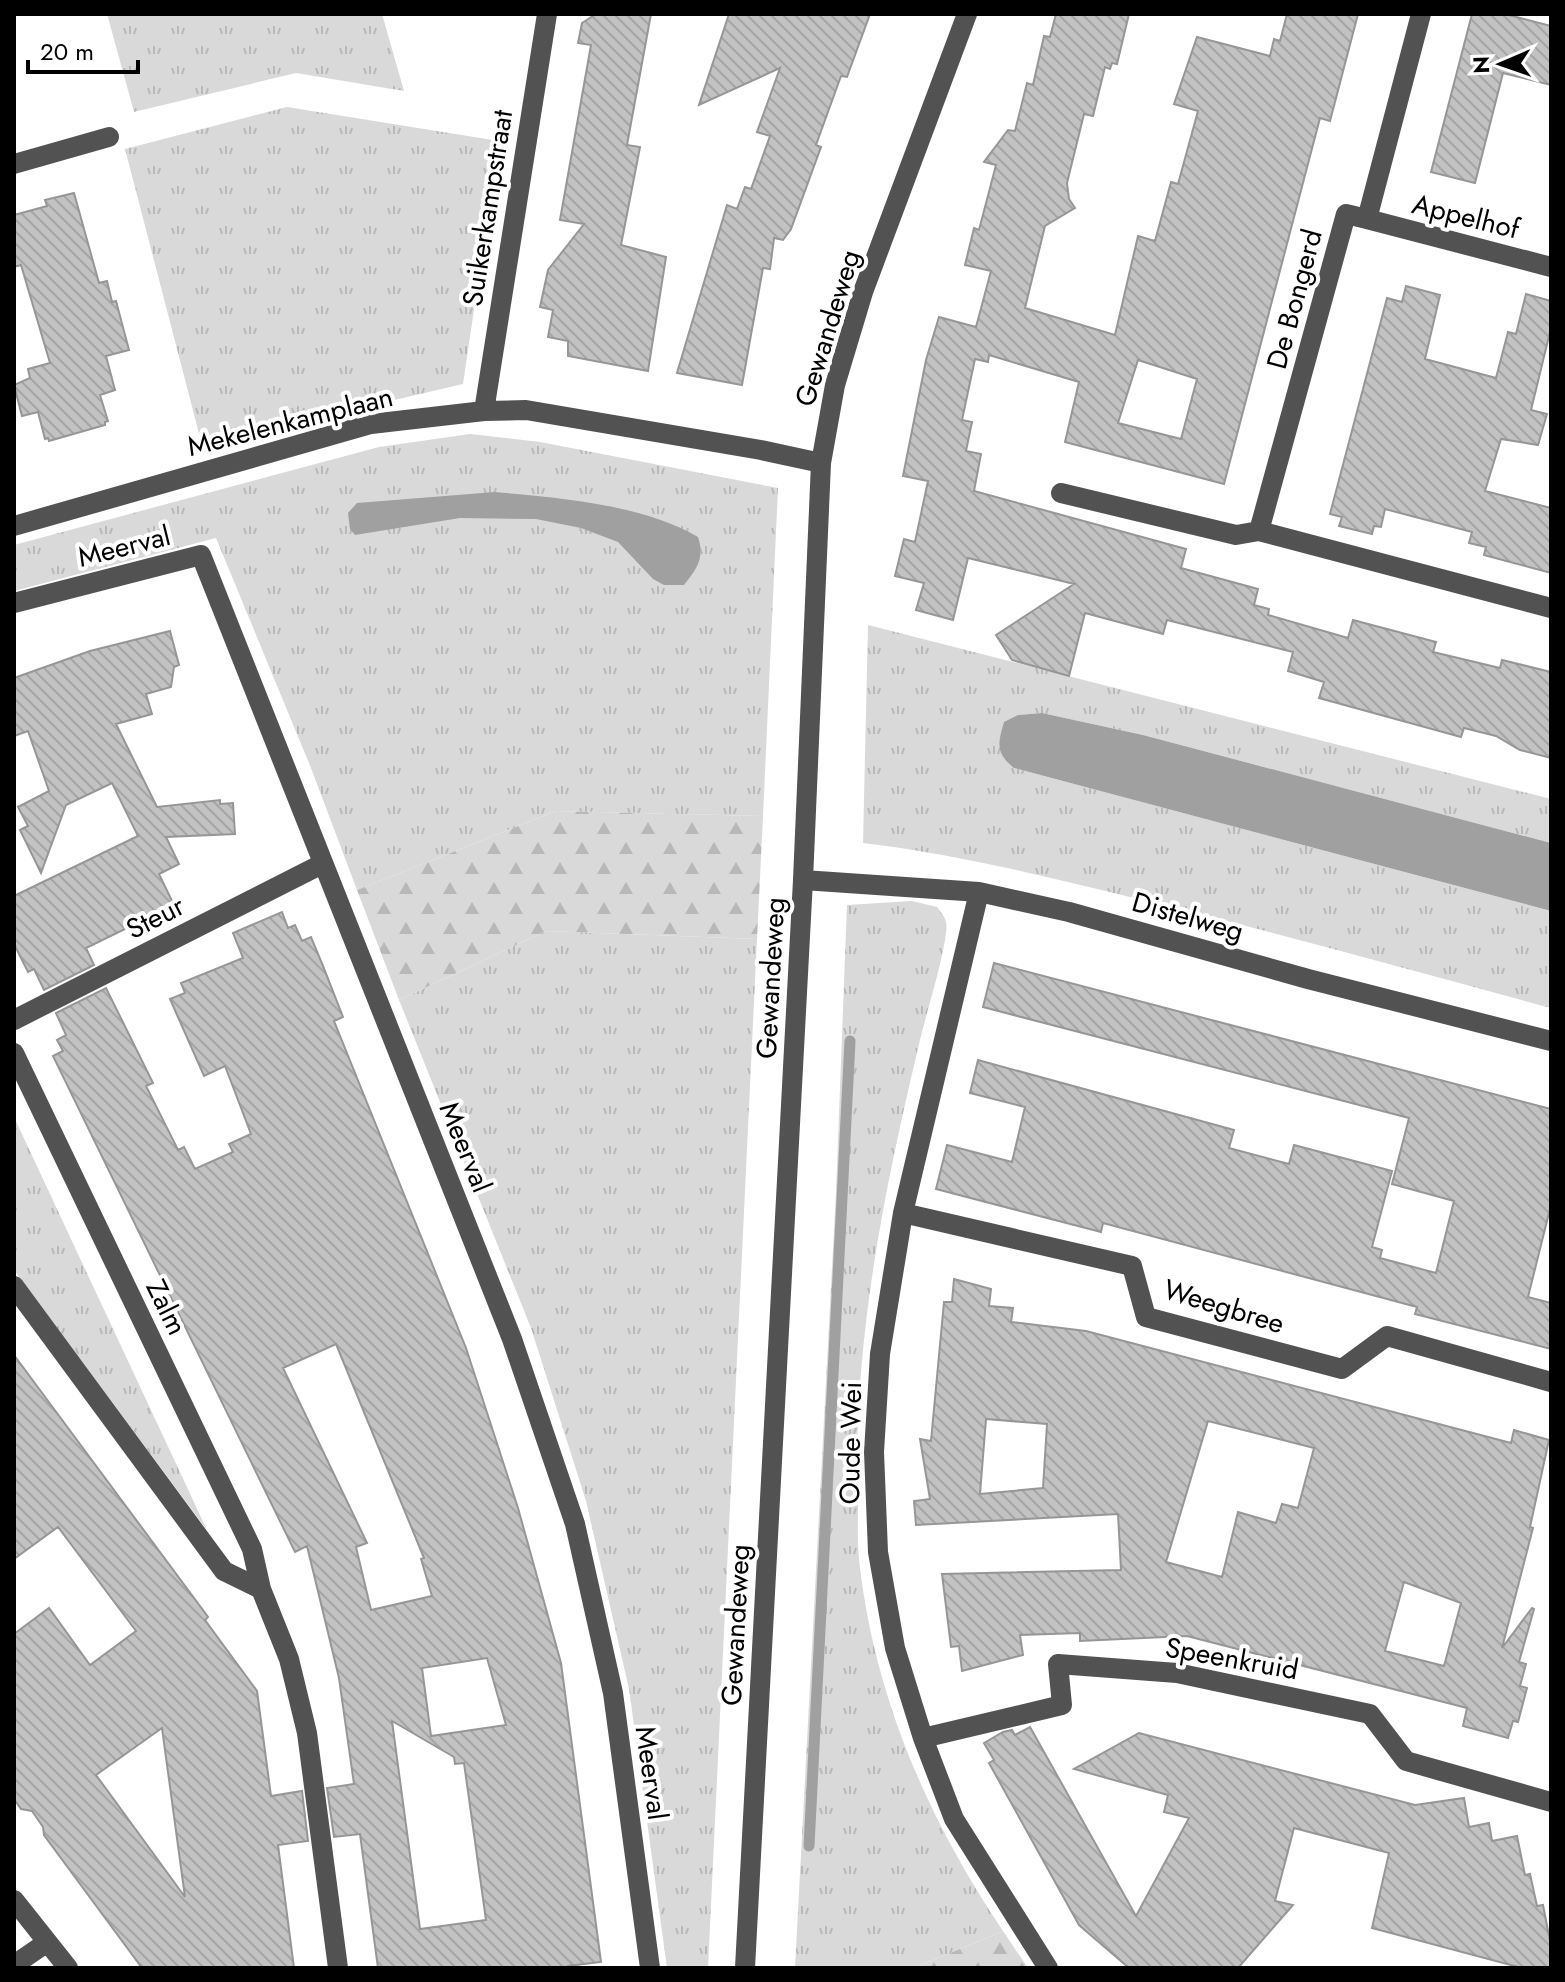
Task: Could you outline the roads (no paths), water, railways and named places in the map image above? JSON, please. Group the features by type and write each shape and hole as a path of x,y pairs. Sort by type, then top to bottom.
{"street":[{"name":"Suikerkampstraat","path":"484,411 547,14"},
{"name":"Gewandeweg","path":"745,1968 803,880 821,463 835,385 863,292 967,14"},
{"name":"De Bongerd","path":"1259,531 1346,214 1367,219 1421,14"},
{"path":"14,164 109,137"},
{"name":"Appelhof","path":"1367,219 1551,267"},
{"name":"Mekelenkamplaan","path":"14,526 371,424 484,411 526,410 821,463"},
{"path":"1061,493 1236,535 1259,531 1551,608"},
{"name":"Meerval","path":"14,603 201,555 512,1339 575,1524 613,1693 650,1968"},
{"name":"Steur","path":"14,1020 322,864"},
{"name":"Distelweg","path":"803,880 979,892 1069,912 1308,979 1551,1041"},
{"name":"Oude Wei","path":"979,892 903,1213 880,1354 874,1452 878,1552 895,1648 923,1738 954,1819 1048,1968"},
{"name":"Zalm","path":"14,1053 252,1549 261,1589 289,1659 307,1733 338,1968"},
{"name":"Weegbree","path":"903,1213 1132,1266 1146,1317 1342,1369 1387,1336 1551,1382"},
{"path":"14,1286 224,1571 261,1589"},
{"name":"Speenkruid","path":"923,1738 1062,1705 1058,1664 1177,1673 1370,1714 1406,1761 1551,1802"},
{"path":"14,1900 68,1968"},
{"path":"14,1965 46,1943"}],"waterway":[{"path":"809,1846 850,1041"}]}
